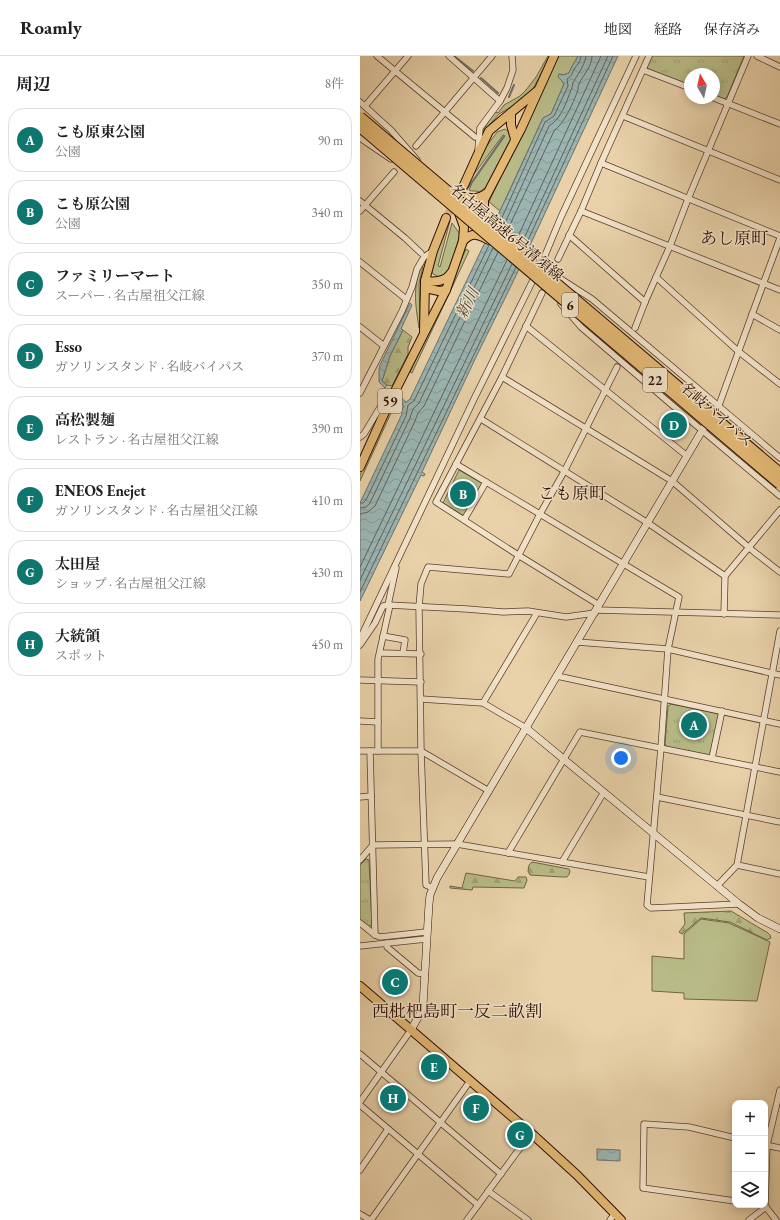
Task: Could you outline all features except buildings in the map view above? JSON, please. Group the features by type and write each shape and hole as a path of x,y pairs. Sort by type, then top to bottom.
{"highway":[{"name":"名岐バイパス","path":"363,109 417,160 716,409 780,468"},
{"name":"名古屋高速6号清須線","path":"360,116 780,473"},
{"name":"名岐バイパス","path":"360,128 402,166 459,213 478,232 490,240 674,395 704,427 739,452 780,488"},
{"name":"名古屋高速6号清須線","path":"360,128 780,484"}],"main road":[{"path":"487,217 483,203 515,139 517,130 534,101 537,90 554,56"},
{"path":"464,185 489,131 508,117 537,90"},
{"path":"508,117 517,130"},
{"path":"497,124 517,130"},
{"path":"460,196 474,199 479,198 488,192"},
{"name":"59","path":"360,467 388,405 446,290 463,240 464,227 459,213"},
{"name":"59","path":"424,336 425,285 433,251 446,218"},
{"path":"463,240 478,232"},
{"path":"425,285 442,280 449,276 452,272"},
{"path":"425,285 439,291 446,290"},
{"path":"360,986 531,1133 577,1175 613,1217 621,1220"}],"street":[{"path":"377,56 475,137"},
{"path":"360,102 363,109 408,56"},
{"path":"449,56 500,101"},
{"path":"416,146 492,56"},
{"path":"478,154 480,128 500,101 513,70 512,56"},
{"path":"542,265 561,217 636,56"},
{"path":"558,259 581,211 649,56"},
{"path":"635,328 748,56"},
{"path":"757,56 780,67"},
{"path":"643,70 684,86"},
{"path":"720,101 780,124"},
{"path":"623,116 780,180"},
{"path":"360,138 402,166"},
{"path":"601,163 780,237 716,409 780,458"},
{"path":"360,211 362,203 394,172"},
{"path":"362,203 421,253"},
{"path":"581,211 780,290"},
{"path":"569,235 645,302"},
{"path":"360,393 402,311 412,287 417,269 424,257 433,251"},
{"path":"360,262 406,299"},
{"path":"360,640 531,276"},
{"path":"656,277 738,351 780,384"},
{"path":"542,293 481,419 436,502 518,555 597,609"},
{"path":"555,296 581,326 680,412 704,427 719,444 780,496"},
{"path":"752,314 780,330"},
{"path":"526,326 687,456"},
{"path":"360,327 384,346"},
{"path":"433,888 426,885 421,751 421,654 419,607 421,584 428,567 509,574 565,470 617,367"},
{"path":"502,377 672,481 780,572"},
{"path":"674,395 680,412"},
{"path":"360,437 364,434 382,404 388,405"},
{"path":"481,419 648,523 725,576"},
{"path":"360,1102 382,1072 421,1012 424,998 428,904 437,878 704,427"},
{"path":"719,444 739,452"},
{"path":"456,464 679,596 668,649 647,905 651,908 739,904"},
{"path":"464,520 486,482"},
{"path":"724,614 725,576 780,510"},
{"path":"378,751 378,660 384,636 398,559"},
{"path":"360,645 375,623 383,606 389,605 503,612 528,611 566,617 597,609 780,616"},
{"path":"483,703 537,613"},
{"path":"717,886 737,864 780,631"},
{"path":"384,636 405,640 403,654"},
{"path":"577,642 668,649 780,675"},
{"path":"380,653 421,654"},
{"path":"557,676 780,724"},
{"path":"360,680 421,682"},
{"path":"421,699 483,703 526,728 739,904 758,918 780,929"},
{"path":"712,758 722,711"},
{"path":"360,721 378,722"},
{"path":"508,853 580,732 780,772"},
{"path":"360,751 421,751 489,791"},
{"path":"370,751 375,936"},
{"path":"562,862 604,792"},
{"path":"360,797 371,796"},
{"path":"657,797 780,822"},
{"path":"360,860 373,845 457,844 649,878"},
{"path":"737,864 780,874"},
{"path":"360,924 375,936 380,938 426,936"},
{"path":"360,946 426,936"},
{"path":"387,943 387,947 418,973 425,974"},
{"path":"360,1054 501,1174"},
{"path":"360,1214 370,1220 470,1081"},
{"path":"768,1138 780,1090"},
{"path":"360,1105 478,1205"},
{"path":"732,1137 689,1127 644,1124 643,1188 732,1201"},
{"path":"360,1170 388,1129"},
{"path":"469,1219 531,1133"},
{"path":"768,1145 780,1148"},
{"path":"488,1191 528,1220"},
{"path":"749,1220 762,1208"},
{"path":"766,1208 776,1220"}],"green space":[{"path":"548,56 550,56 533,89 521,101 499,114 485,130 481,138 483,130 495,112 498,113 504,105 520,96 526,90 536,77"},
{"path":"557,56 578,56 569,73 563,75 559,74 558,77 564,84 551,114 543,118 500,211 489,202"},
{"path":"652,56 744,56 727,97 724,99 720,97 720,68 684,68 684,83 648,69 647,66"},
{"path":"505,129 511,134 511,139 502,161 490,183 479,192 469,190 472,183 505,136 503,135 469,181 486,147 497,132"},
{"path":"450,221 438,266 440,267 452,223 460,234 452,264 446,273 439,277 433,274 431,270 439,245"},
{"path":"466,249 469,251 412,373 410,372"},
{"path":"424,261 419,284 419,328 416,310 416,286"},
{"path":"403,330 412,337 408,347 408,354 392,386 387,385 382,381 390,356"},
{"path":"394,401 396,402 360,481 360,475"},
{"path":"459,470 483,484 464,516 443,503"},
{"path":"671,704 718,713 719,715 712,753 709,755 668,747 665,744 668,706"},
{"path":"366,859 369,860 372,925 367,927 360,921 360,865"},
{"path":"532,862 569,869 570,873 567,877 530,875 528,871 529,865"},
{"path":"466,873 515,881 518,877 526,877 527,880 524,888 473,887 472,890 450,888 450,886 462,888"},
{"path":"731,911 768,933 771,938 767,940 730,922 701,918 682,934 679,932 685,924 684,913"},
{"path":"701,919 729,923 770,942 757,1001 684,999 684,993 652,991 652,956 684,959 684,934"}],"water":[{"name":"新川","path":"578,56 618,56 512,284 422,472 425,474 424,476 421,475 360,601 360,503 402,414 401,412 404,406 398,400 400,397 406,402 410,399 543,118 551,114 564,84 558,77 559,74 563,75 569,73"},
{"path":"410,303 412,305 401,329 403,330 390,356 382,381 387,385 385,388 379,382 380,365"},
{"path":"597,1149 620,1150 620,1161 597,1160"}],"waterway":[{"path":"454,56 473,71"},
{"path":"481,78 498,93"},
{"path":"509,97 514,85"},
{"path":"467,189 504,136"},
{"path":"406,938 417,937"}],"tunnel":[{"path":"446,218 464,185"},
{"path":"542,293 558,259"},
{"path":"617,367 634,330"}],"place":[{"name":"Esso","path":"674,425"},
{"name":"こも原公園","path":"463,494"},
{"name":"こも原東公園","path":"694,725"},
{"name":"ファミリーマート","path":"395,982"},
{"name":"高松製麺","path":"434,1067"},
{"name":"大統領","path":"393,1098"},
{"name":"ENEOS Enejet","path":"476,1108"},
{"name":"太田屋","path":"520,1135"}],"district":[{"name":"あし原町","path":"734,238"},
{"name":"こも原町","path":"572,493"},
{"name":"西枇杷島町一反二畝割","path":"457,1011"}]}
